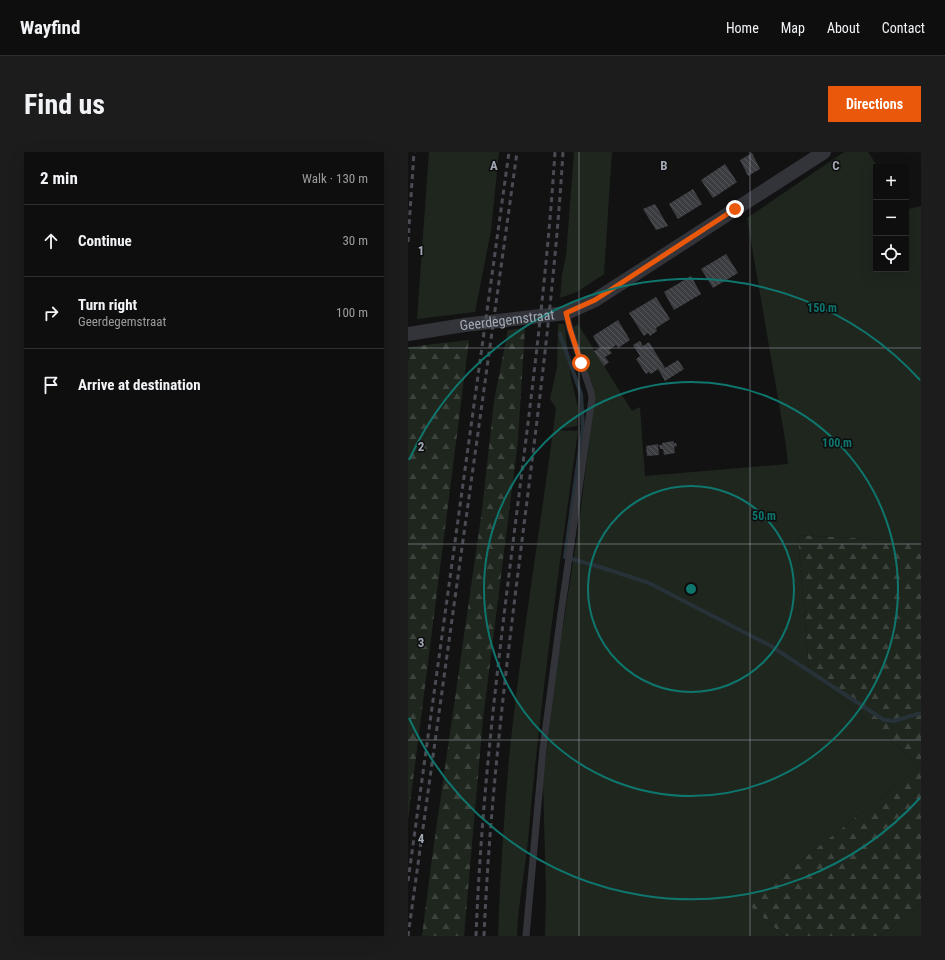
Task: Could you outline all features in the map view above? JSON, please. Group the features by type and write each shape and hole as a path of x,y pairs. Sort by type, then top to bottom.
{"street":[{"name":"Geerdegemstraat","path":"408,334 464,325 566,313 595,300 824,152"}],"lane":[{"path":"526,936 543,748 592,398 566,313"}],"green space":[{"path":"429,152 499,152 491,231 475,312 417,319"},
{"path":"574,152 612,152 604,274 577,292 560,298 562,275 566,256"},
{"path":"844,152 868,152 876,164 873,164 873,272 909,272 909,209 921,206 921,542 798,535 809,670 921,766 747,903 784,936 545,936 546,894 543,780 558,659 578,530 595,396 592,383 571,328 578,324 632,411 640,407 645,476 788,464 747,218"},
{"path":"558,324 564,324 565,327 571,378 578,408 577,426 556,430 578,431 544,686 517,936 498,936 502,847 509,758 519,670 556,408 550,399 557,367"},
{"path":"525,328 518,441 483,719 464,936 422,936 482,510 494,401 508,330"},
{"path":"469,340 408,820 409,347"},
{"path":"798,535 921,542 921,766 809,670"},
{"path":"921,766 921,903 881,936 784,936 747,903"},
{"path":"921,903 921,936 881,936"}],"building":[{"path":"752,153 760,169 748,176 740,160"},
{"path":"725,164 737,182 713,198 701,180"},
{"path":"693,189 702,204 678,219 669,204"},
{"path":"655,204 668,226 656,230 643,209"},
{"path":"726,254 738,273 713,288 701,269"},
{"path":"691,276 701,294 674,310 664,292"},
{"path":"656,297 670,319 656,328 657,331 650,336 648,333 644,336 629,313"},
{"path":"618,320 630,340 618,348 616,345 609,350 612,353 605,357 609,362 604,366 594,351 600,348 593,336"},
{"path":"640,341 643,346 649,342 665,368 678,360 684,369 665,381 658,369 651,374 649,372 646,374 636,359 640,356 633,345"},
{"path":"673,441 677,446 674,447 675,453 664,455 663,449 660,449 659,445"},
{"path":"658,444 659,455 647,456 646,446"}],"waterway":[{"path":"560,334 581,394 583,427 565,557 649,583 771,646 884,720 894,721 921,713"}],"railway":[{"path":"408,242 414,152"},
{"path":"408,881 509,152"},
{"path":"408,936 517,152"},
{"path":"476,936 490,739 537,348 555,152"},
{"path":"484,936 490,838 499,739 545,348 563,152"}],"route":[{"path":"581,363 566,313 595,300 735,209"}]}
